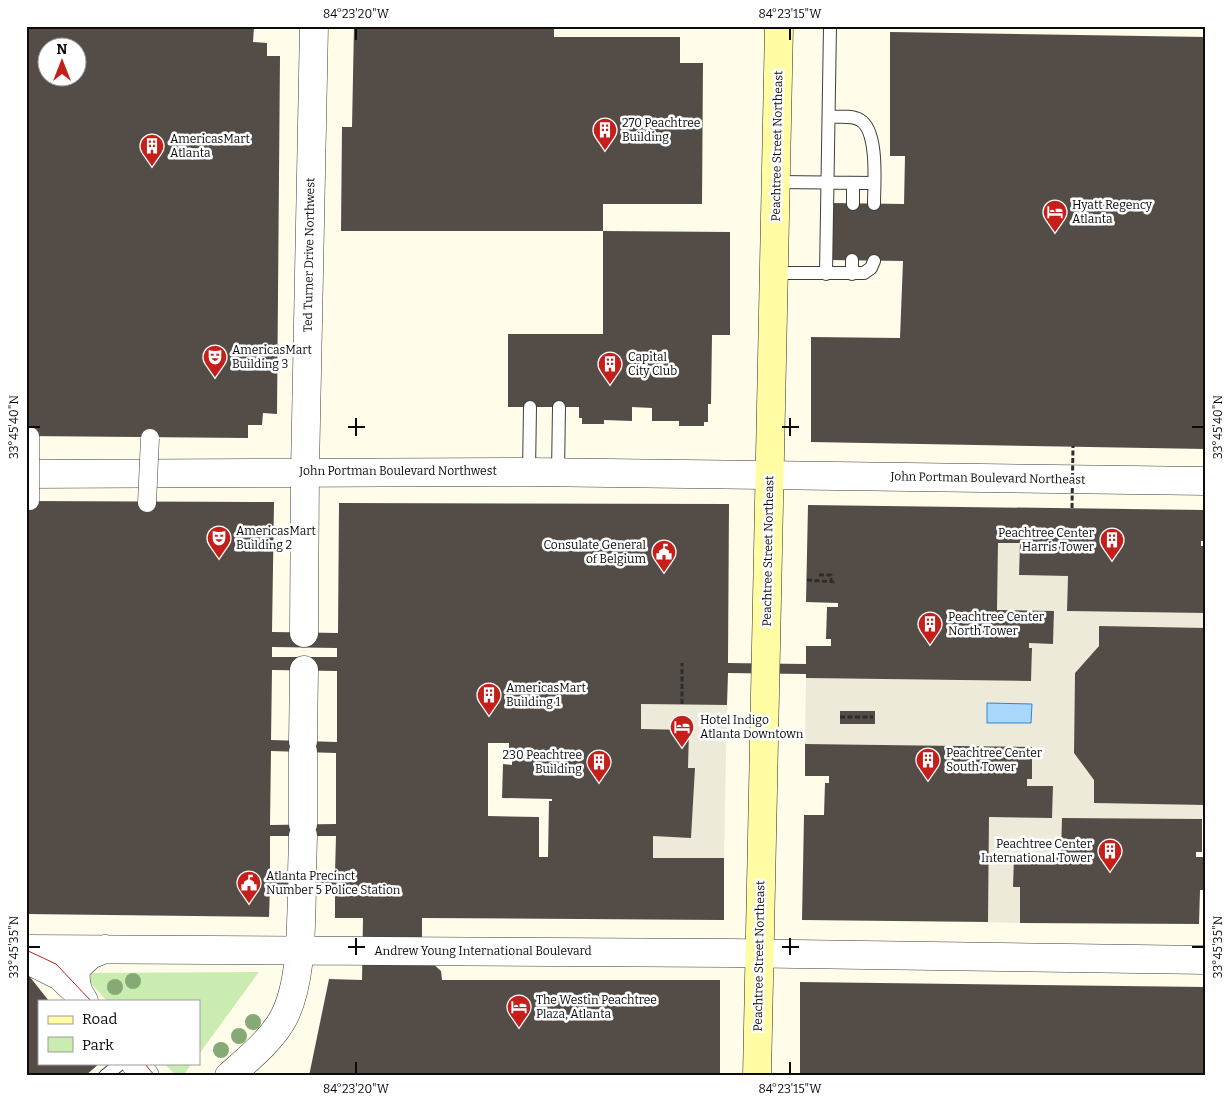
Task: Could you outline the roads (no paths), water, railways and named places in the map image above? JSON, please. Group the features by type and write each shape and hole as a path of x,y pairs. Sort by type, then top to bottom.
{"main road":[{"name":"Peachtree Street Northeast","path":"757,1076 779,26"}],"street":[{"name":"Ted Turner Drive Northwest","path":"228,1076 264,1044 284,1016 300,949 303,830 305,471 314,26"},
{"path":"30,436 30,501"},
{"path":"147,503 150,438"},
{"name":"John Portman Boulevard Northwest","path":"26,474 305,471 770,474"},
{"name":"John Portman Boulevard Northeast","path":"770,474 1206,481"},
{"name":"Andrew Young International Boulevard","path":"26,949 300,949 1206,960"},
{"path":"81,997 75,982 76,968 90,955 105,949"},
{"path":"26,958 60,976 81,997"},
{"path":"136,1064 145,1076"}],"lane":[{"path":"826,274 830,26"},
{"path":"829,117 860,120 867,127 872,140 874,204"},
{"path":"776,182 874,184"},
{"path":"853,183 853,204"},
{"path":"852,260 852,274"},
{"path":"774,273 864,273 871,268 874,260"},
{"path":"529,472 530,407"},
{"path":"558,472 560,407"},
{"path":"105,1076 120,1064"}],"water":[{"path":"987,703 1032,704 1031,723 987,723"}],"tram line":[{"path":"26,950 56,964 90,1000"},
{"path":"145,1064 155,1076"}],"place":[{"name":"270 Peachtree Building","path":"605,151"},
{"name":"AmericasMart Atlanta","path":"152,167"},
{"name":"Hyatt Regency Atlanta","path":"1055,233"},
{"name":"AmericasMart Building 3","path":"215,378"},
{"name":"Capital City Club","path":"610,385"},
{"name":"AmericasMart Building 2","path":"219,559"},
{"name":"Peachtree Center Harris Tower","path":"1112,561"},
{"name":"Consulate General of Belgium","path":"664,573"},
{"name":"Peachtree Center North Tower","path":"930,645"},
{"name":"AmericasMart Building 1","path":"489,716"},
{"name":"Hotel Indigo Atlanta Downtown","path":"682,748"},
{"name":"Peachtree Center South Tower","path":"928,781"},
{"name":"230 Peachtree Building","path":"599,783"},
{"name":"Peachtree Center International Tower","path":"1110,872"},
{"name":"Atlanta Precinct Number 5 Police Station","path":"249,904"},
{"name":"The Westin Peachtree Plaza, Atlanta","path":"519,1028"}]}
